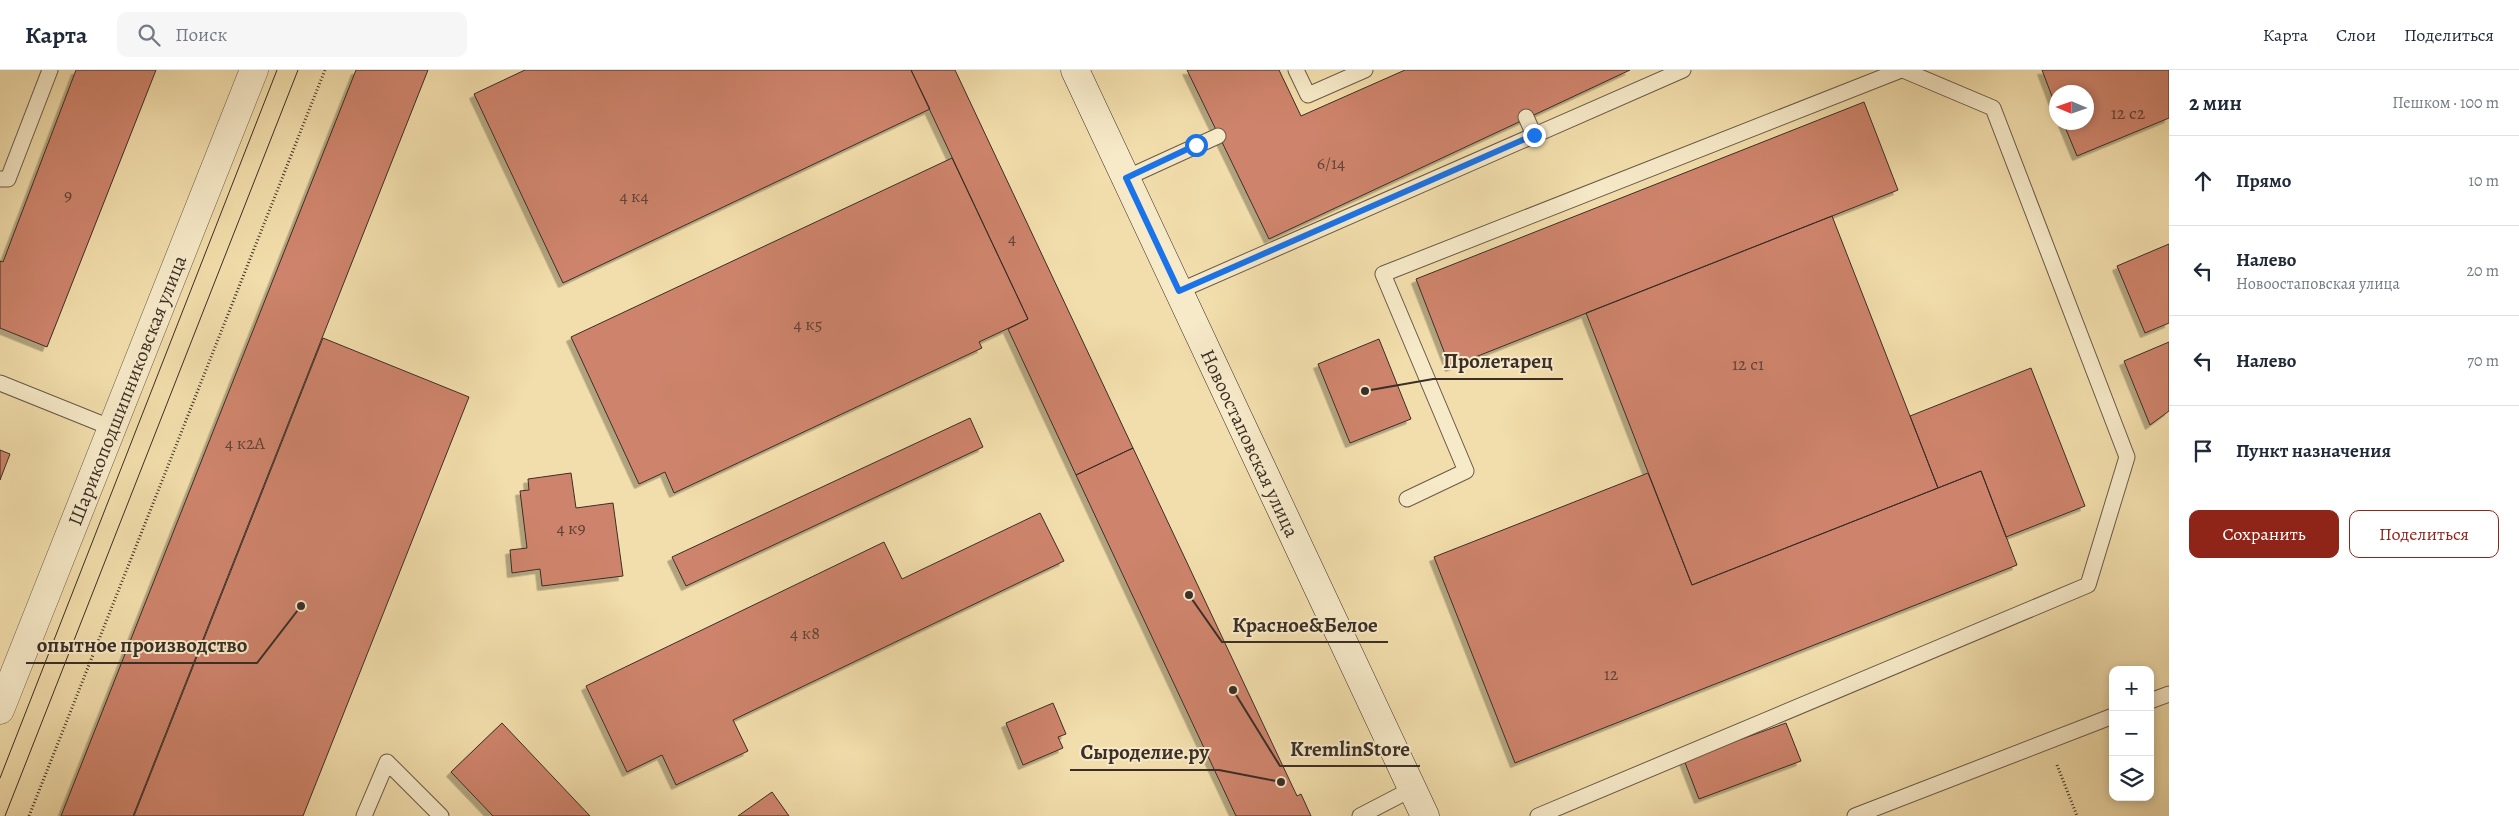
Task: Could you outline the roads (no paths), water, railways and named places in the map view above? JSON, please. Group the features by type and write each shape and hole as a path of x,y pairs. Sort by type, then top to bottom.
{"main road":[{"name":"Шарикоподшипниковская улица","path":"0,710 254,70"},
{"name":"Новоостаповская улица","path":"1075,70 1424,816"}],"lane":[{"path":"0,179 8,179 50,70"},
{"path":"1296,70 1308,95 1365,70"},
{"path":"1179,291 1683,70"},
{"path":"1407,499 1466,470 1382,274 1902,70 1993,108 2128,457 2088,585 1538,816"},
{"path":"1526,117 1534,135"},
{"path":"1126,178 1218,136"},
{"path":"0,383 112,428"},
{"path":"2154,700 2169,694"},
{"path":"1855,816 2109,718"},
{"path":"364,816 387,762 441,816"},
{"path":"1360,816 1412,789"}],"tram line":[{"path":"0,778 277,70"},
{"path":"5,816 298,70"}],"place":[{"name":"Пролетарец","path":"1365,391"},
{"name":"Красное&Белое","path":"1189,595"},
{"name":"опытное производство","path":"301,606"},
{"name":"KremlinStore","path":"1233,690"},
{"name":"Сыроделие.ру","path":"1281,782"}]}
